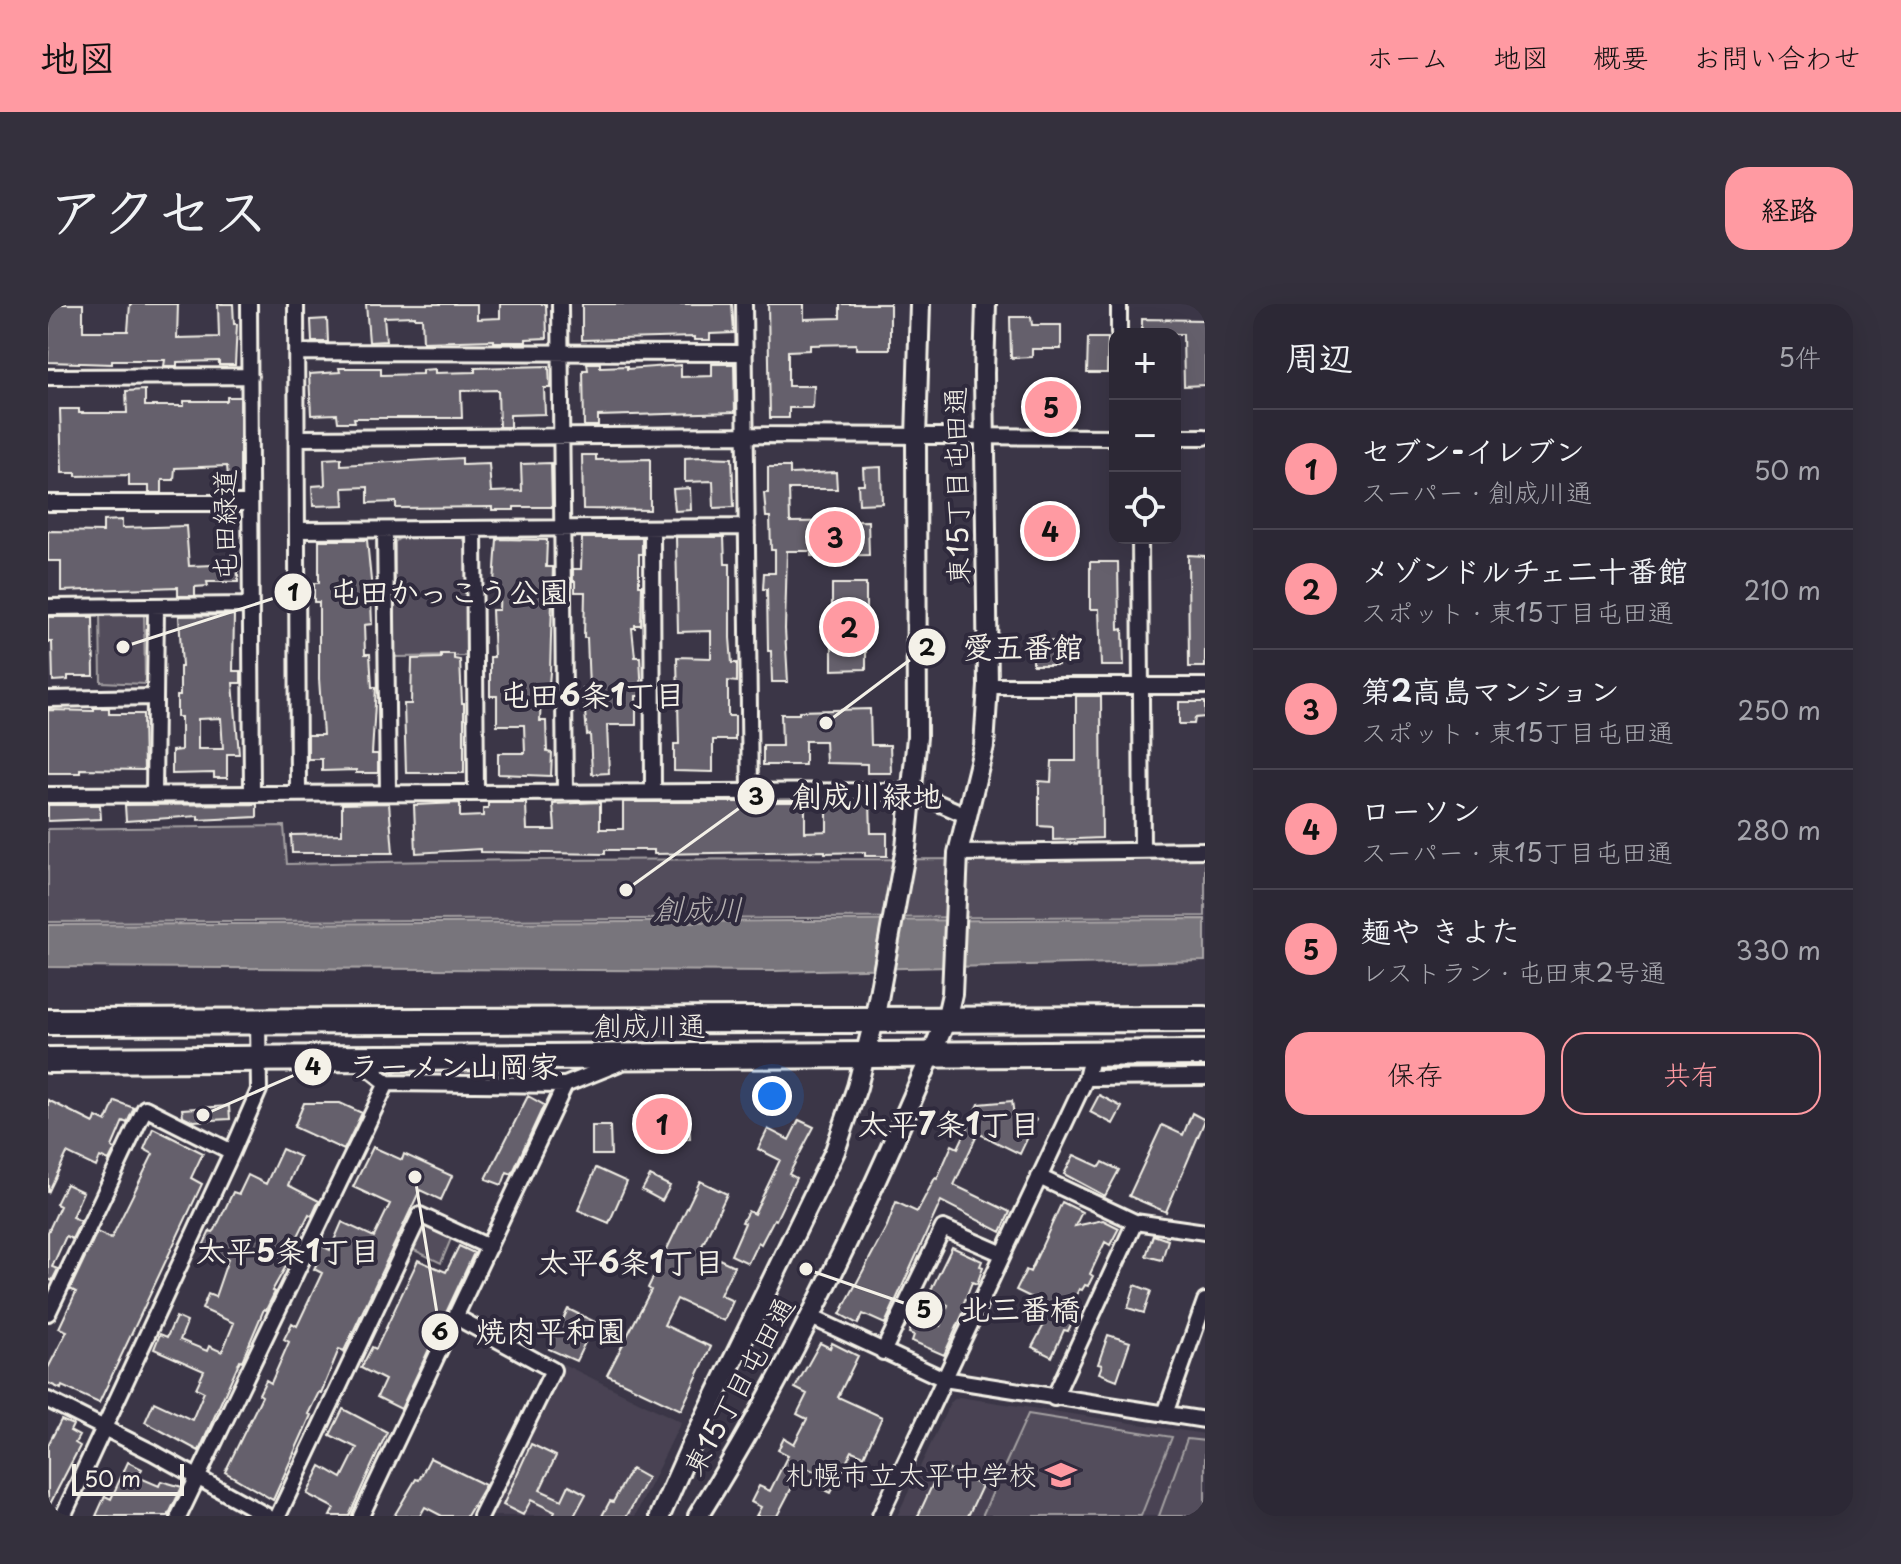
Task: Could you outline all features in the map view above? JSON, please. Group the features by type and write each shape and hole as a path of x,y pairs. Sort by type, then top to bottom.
{"highway":[{"name":"創成川通","path":"48,1022 1205,1019"},
{"name":"創成川通","path":"48,1060 1205,1053"}],"street":[{"name":"屯田緑道","path":"249,304 252,794"},
{"path":"296,304 298,794"},
{"path":"560,304 565,792"},
{"path":"744,304 750,792"},
{"name":"東15丁目屯田通","path":"660,1516 835,1151 848,1117 874,1021 906,848 917,737 916,438 920,304"},
{"name":"東15丁目屯田通","path":"698,1516 746,1439 811,1317 827,1278 882,1172 946,1020 952,994 958,853 984,746 988,686 984,438 986,304"},
{"path":"1119,304 1119,328"},
{"path":"296,352 745,353"},
{"path":"48,377 250,376"},
{"path":"298,438 745,435 1109,437"},
{"path":"1181,437 1205,437"},
{"path":"48,503 250,503"},
{"path":"298,530 747,527"},
{"path":"652,528 653,792"},
{"path":"474,529 476,792"},
{"path":"385,530 388,793"},
{"path":"1140,544 1142,851"},
{"path":"48,607 251,605"},
{"path":"154,795 156,606"},
{"path":"988,686 1205,686"},
{"path":"48,699 155,697"},
{"path":"48,795 911,791 966,815"},
{"path":"958,853 1205,850"},
{"path":"63,1516 259,1090 258,1022"},
{"path":"880,1516 1086,1078 1092,1054"},
{"path":"356,1058 387,1083 565,1085 637,1056"},
{"path":"1086,1078 1205,1077"},
{"path":"179,1516 387,1083"},
{"path":"361,1516 565,1085"},
{"path":"48,1313 145,1108 232,1152"},
{"path":"1039,1177 1135,1222 1205,1232"},
{"path":"278,1516 420,1215 489,1247"},
{"path":"1054,1398 1135,1222"},
{"path":"883,1352 943,1228 1003,1254"},
{"path":"1165,1414 1205,1301"},
{"path":"456,1317 553,1370 481,1516"},
{"path":"811,1317 944,1379 1205,1420"},
{"path":"48,1400 198,1476 267,1516"}],"shaded area":[{"path":"401,537 461,537 466,542 466,656 395,657 395,542"},
{"path":"100,612 144,612 145,684 101,682"},
{"path":"284,826 287,864 1205,857 1205,916 48,922 48,829"},
{"path":"1205,919 1205,961 774,971 48,967 48,925"},
{"path":"423,1220 453,1234 441,1263 410,1248"},
{"path":"563,1364 681,1422 635,1516 492,1516"},
{"name":"札幌市立太平中学校","path":"959,1397 1205,1434 1205,1516 897,1516 951,1401"},
{"path":"1028,1414 1172,1437 1141,1516 982,1516"},
{"path":"1187,1439 1205,1441 1205,1516 1159,1516"}],"building":[{"path":"49,304 83,304 83,331 128,331 130,304 178,304 177,338 219,337 218,304 233,304 234,324 237,324 235,365 219,365 219,361 177,362 177,366 164,366 165,360 112,360 112,364 48,362"},
{"path":"366,304 477,304 477,319 500,318 500,304 546,304 547,338 526,339 526,342 423,342 422,318 415,316 384,317 386,341 369,342"},
{"path":"582,304 732,304 734,333 710,334 710,340 694,340 694,337 582,340"},
{"path":"768,304 804,304 804,319 840,318 840,304 890,304 890,349 856,349 856,344 810,345 810,350 788,351 788,386 814,386 813,408 789,408 789,418 770,418"},
{"path":"1010,317 1031,317 1032,325 1061,325 1061,349 1032,349 1032,357 1011,358"},
{"path":"327,319 328,342 312,342 311,320"},
{"path":"1142,319 1205,320 1205,385 1184,386 1181,328 1142,328"},
{"path":"1088,338 1108,338 1107,373 1087,373"},
{"path":"587,363 600,363 600,367 627,366 627,369 681,365 681,377 712,376 712,364 734,364 735,412 598,416 598,426 584,426 583,370 588,370"},
{"path":"549,366 550,388 544,388 545,414 510,415 510,427 499,427 498,390 461,391 462,418 354,418 355,422 338,422 337,414 311,415 309,374 340,372 339,368 381,368 381,375 422,374 422,370 435,369 435,373 475,372 475,368"},
{"path":"145,390 145,406 184,406 184,401 227,401 227,397 240,397 240,476 228,477 227,466 175,468 174,480 162,480 162,493 149,493 149,486 129,486 129,475 76,476 76,473 62,473 60,409 79,409 79,413 127,413 126,391"},
{"path":"582,455 596,455 596,460 650,459 650,510 583,509"},
{"path":"341,458 341,465 462,458 462,465 489,464 491,492 522,491 521,464 551,463 552,507 514,507 514,510 492,510 492,507 396,508 396,502 368,503 368,487 343,488 344,505 313,506 312,486 325,485 324,459"},
{"path":"685,458 732,458 734,507 714,508 713,481 685,482"},
{"path":"768,467 790,467 790,474 836,472 837,489 789,489 790,522 868,521 869,555 811,556 811,551 787,551 785,629 788,682 772,682 771,651 768,651 764,573 775,573 775,550 771,550 770,517 766,517 764,493 768,493"},
{"path":"881,467 882,503 859,504 858,484 864,484 863,468"},
{"path":"690,488 691,510 675,511 673,489"},
{"path":"1037,508 1063,508 1063,553 1038,553"},
{"path":"122,520 122,528 186,526 189,566 238,564 238,582 207,582 208,586 195,587 195,596 178,596 178,587 61,591 61,561 48,561 48,531 103,532 103,521"},
{"path":"676,537 724,537 725,564 730,564 730,638 732,663 737,663 737,682 728,681 728,716 735,716 735,740 713,740 713,772 674,771 674,744 679,744 677,657 711,658 711,631 678,632"},
{"path":"582,538 642,538 642,554 639,554 641,625 632,628 635,657 640,657 642,696 636,696 636,725 607,725 609,773 592,774 590,734 587,735 583,688 589,688 587,638 584,638 585,592 575,592 573,581 573,569 581,569"},
{"path":"497,539 547,540 546,567 553,567 550,672 548,696 541,696 540,721 546,721 547,752 552,753 551,776 498,774 498,753 525,753 524,725 497,725 497,696 490,696 490,657 494,657 492,610 499,610 500,583 494,583"},
{"path":"319,540 367,540 373,601 372,624 364,625 365,654 370,654 372,687 376,687 372,754 378,754 378,773 322,771 322,759 308,759 308,735 323,735 319,602 314,602 314,583 319,583"},
{"path":"1188,555 1205,556 1205,667 1189,667"},
{"path":"1090,562 1118,562 1119,630 1123,629 1124,666 1101,666 1099,609 1090,609"},
{"path":"832,584 866,584 866,669 832,670"},
{"path":"234,615 233,671 241,671 241,683 233,683 239,754 227,754 227,778 214,778 214,773 172,774 172,751 181,750 181,717 177,717 182,667 179,616","holes":["221,718 223,749 198,749 198,719"]},
{"path":"48,617 93,617 94,676 68,676 68,680 53,681"},
{"path":"1057,641 1058,665 1033,665 1033,642"},
{"path":"441,654 454,654 454,659 460,660 464,703 464,773 406,773 404,704 411,704 412,659 441,658"},
{"path":"1076,696 1101,696 1102,838 1053,840 1053,827 1039,826 1039,781 1051,782 1052,761 1076,761"},
{"path":"1179,702 1205,702 1205,717 1195,718 1194,724 1179,724"},
{"path":"94,708 109,708 109,714 143,714 144,770 80,769 80,773 48,773 48,710 94,711"},
{"path":"870,709 871,745 890,745 891,773 867,773 867,764 826,763 825,741 805,741 805,765 763,765 763,746 782,746 781,714"},
{"path":"827,801 870,801 871,833 887,833 887,856 825,851 654,854 654,850 605,850 605,854 480,852 480,849 416,853 414,805 460,803 460,817 483,816 483,809 488,809 488,803 526,803 527,830 555,830 553,804 600,802 600,829 623,829 623,802 799,802 799,806 805,806 805,832 827,831"},
{"path":"389,803 393,853 292,853 291,835 342,834 342,804"},
{"path":"257,804 257,817 198,820 198,816 126,821 125,805"},
{"path":"48,805 100,805 101,819 48,821"},
{"path":"1099,1095 1122,1107 1113,1124 1090,1112"},
{"path":"528,1096 544,1105 512,1174 507,1172 502,1185 486,1179"},
{"path":"48,1100 94,1123 96,1117 106,1122 115,1101 134,1108 127,1123 123,1121 109,1161 100,1157 96,1167 67,1153 48,1193"},
{"path":"1012,1101 1014,1116 1031,1114 1036,1120 1020,1154 978,1133 954,1185 1010,1212 1001,1232 941,1201 885,1324 863,1314 858,1324 840,1314 887,1226 896,1202 917,1212 937,1179 952,1145 958,1148 979,1104"},
{"path":"304,1103 340,1103 362,1113 344,1150 294,1127"},
{"path":"229,1106 230,1119 193,1121 183,1116 182,1109"},
{"path":"1192,1113 1205,1120 1166,1212 1129,1196 1162,1125 1183,1135"},
{"path":"633,1117 689,1117 690,1139 639,1139 639,1130 634,1130"},
{"path":"799,1120 814,1127 789,1174 796,1178 776,1220 761,1244 758,1242 748,1263 731,1255 745,1223 742,1222 748,1211 754,1214 780,1160 758,1149 768,1129 789,1140"},
{"path":"592,1126 610,1126 611,1155 592,1155"},
{"path":"153,1128 203,1153 191,1178 202,1184 99,1403 48,1383 48,1368 67,1331 59,1328 76,1292 70,1289 97,1232 111,1239 153,1154 144,1149"},
{"path":"373,1147 402,1160 404,1154 452,1176 441,1200 420,1190 344,1351 339,1349 321,1393 308,1414 311,1415 273,1500 225,1472 262,1396 259,1394 266,1380 271,1383 289,1342 284,1339 292,1323 297,1326 322,1273 314,1269 319,1259 315,1257 320,1245 330,1250 342,1222 374,1237 390,1204 353,1187"},
{"path":"282,1149 300,1157 288,1185 319,1201 294,1244 298,1245 272,1291 275,1292 264,1309 199,1451 145,1422 154,1402 192,1420 204,1392 196,1388 204,1371 154,1349 160,1334 167,1337 176,1317 187,1322 180,1340 207,1351 209,1346 222,1352 234,1323 202,1309 208,1294 215,1297 228,1259 202,1248 210,1231 215,1230 233,1192 239,1194 248,1175 266,1184"},
{"path":"1074,1155 1100,1167 1103,1162 1119,1170 1105,1196 1064,1174"},
{"path":"596,1168 627,1182 609,1223 578,1210"},
{"path":"650,1176 670,1186 662,1201 642,1190"},
{"path":"700,1181 727,1194 700,1250 734,1266 720,1295 733,1301 724,1321 677,1299 664,1325 711,1347 681,1410 607,1375 651,1290 648,1288"},
{"path":"66,1184 83,1192 72,1217 81,1221 72,1239 66,1236 52,1267 58,1269 52,1281 48,1279 48,1232"},
{"path":"1062,1202 1082,1212 1075,1226 1103,1220 1119,1228 1110,1245 1105,1242 1090,1274 1093,1276 1088,1286 1079,1289 1067,1315 1074,1318 1068,1331 1064,1330 1052,1357 1032,1347 1053,1308 1016,1290 1026,1270 1030,1272"},
{"path":"1153,1235 1168,1240 1162,1260 1146,1256"},
{"path":"459,1246 474,1253 401,1409 377,1397 385,1380 361,1368 372,1347 376,1349 418,1260 446,1272"},
{"path":"952,1247 982,1261 980,1266 983,1267 977,1284 972,1282 963,1305 966,1307 944,1355 912,1341 914,1335 909,1333 916,1316 940,1326 948,1305 928,1296"},
{"path":"1135,1285 1151,1291 1144,1313 1128,1308"},
{"path":"568,1309 595,1322 576,1361 549,1349"},
{"path":"1108,1335 1130,1342 1117,1380 1099,1373 1102,1365 1098,1364"},
{"path":"820,1343 830,1348 832,1343 858,1356 838,1397 882,1417 864,1456 852,1451 831,1493 819,1487 824,1476 803,1466 777,1516 756,1516 761,1507 751,1502 759,1486 770,1491 788,1455 778,1450 784,1438 794,1444 807,1419 797,1414 807,1394 795,1388"},
{"path":"343,1409 387,1432 349,1516 330,1516 334,1508 307,1494 321,1466 342,1478 357,1448 330,1435"},
{"path":"61,1420 73,1425 70,1431 79,1436 75,1443 80,1446 48,1508 48,1445"},
{"path":"531,1444 556,1456 540,1490 562,1500 569,1485 586,1494 574,1516 553,1516 555,1512 531,1500 523,1515 503,1505"},
{"path":"430,1458 485,1485 467,1516 442,1516 425,1507 420,1516 394,1516"},
{"path":"128,1462 142,1469 138,1477 159,1486 161,1481 182,1487 168,1516 96,1516 105,1496 111,1499"},
{"path":"941,1466 982,1486 968,1516 918,1516"},
{"path":"631,1469 647,1478 627,1516 602,1516 610,1501 613,1502"}],"place":[{"name":"麺や きよた","path":"1051,407"},
{"name":"ローソン","path":"1050,531"},
{"name":"第2高島マンション","path":"835,537"},
{"name":"メゾンドルチェ二十番館","path":"849,627"},
{"name":"屯田かっこう公園","path":"123,647"},
{"name":"愛五番館","path":"826,723"},
{"name":"創成川緑地","path":"626,890"},
{"name":"ラーメン山岡家","path":"203,1115"},
{"name":"セブン-イレブン","path":"662,1124"},
{"name":"焼肉平和園","path":"415,1177"},
{"name":"北三番橋","path":"806,1269"},
{"name":"札幌市立太平中学校","path":"1061,1475"}],"district":[{"name":"屯田6条1丁目","path":"592,696"},
{"name":"太平7条1丁目","path":"949,1125"},
{"name":"太平5条1丁目","path":"288,1252"},
{"name":"太平6条1丁目","path":"631,1263"}],"water label":[{"name":"創成川","path":"698,910"}]}
